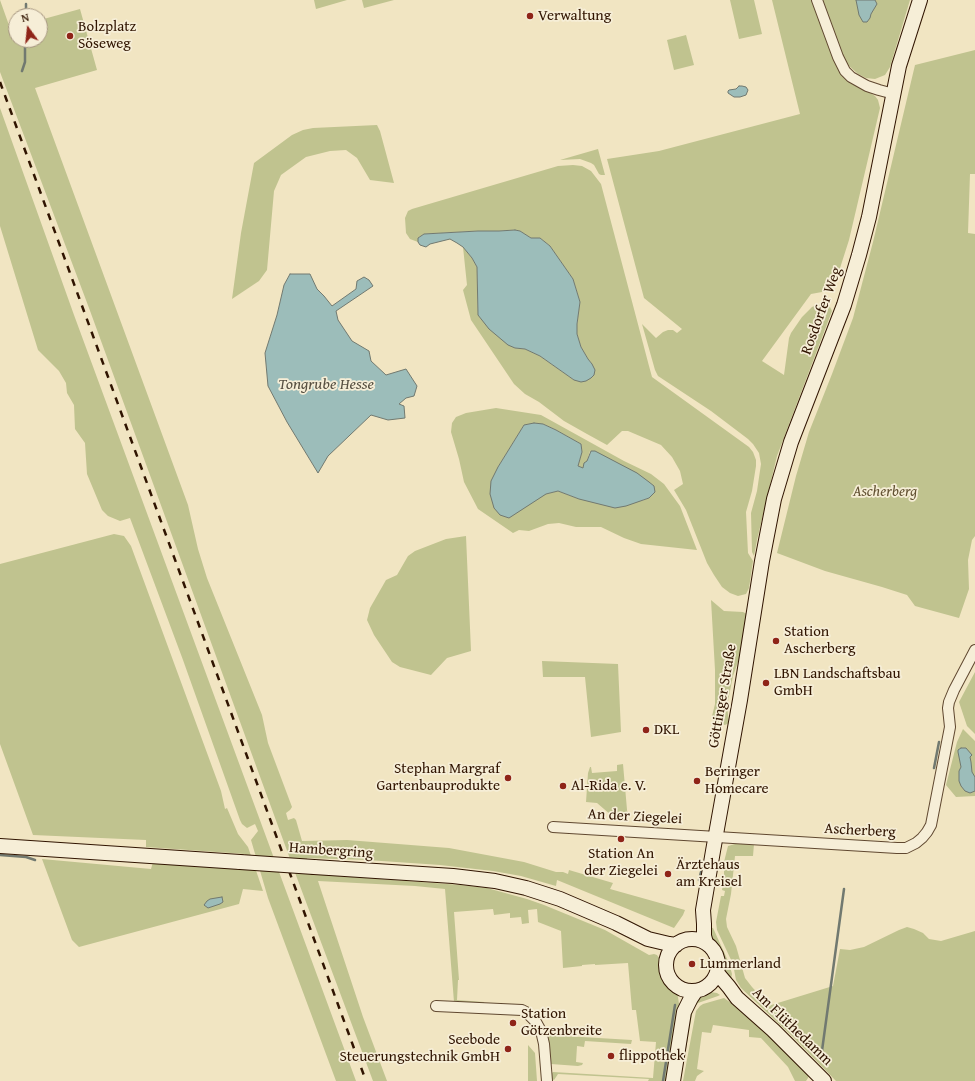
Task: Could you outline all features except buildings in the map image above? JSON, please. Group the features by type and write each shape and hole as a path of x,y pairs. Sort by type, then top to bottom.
{"main road":[{"name":"Rosdorfer Weg","path":"767,535 774,499 791,442 844,304 859,255 869,217 894,94 904,67 920,0"},
{"name":"Göttinger Straße","path":"706,943 704,936 703,910 767,535"},
{"name":"Hambergring","path":"0,846 453,876 495,881 526,888 560,899 616,923 648,939 676,945"},
{"name":"Göttinger Straße","path":"690,939 703,910"},
{"name":"Hambergring","path":"648,939 664,953 667,958"},
{"path":"685,940 701,940 706,943 714,949 718,959 718,974 709,986 700,991 695,992 680,988 672,982 667,973 666,963 669,953 676,945 685,940"},
{"name":"Am Flüthedamm","path":"718,974 730,987 737,998 773,1030 824,1081"},
{"name":"Am Flüthedamm","path":"709,986 737,998"},
{"path":"680,988 684,1012"},
{"path":"673,1081 684,1012 690,998 695,992"}],"street":[{"path":"817,0 838,57 846,71 851,77 867,86 894,94"},
{"name":"Ascherberg","path":"715,838 897,848 906,848 916,843 927,832 931,824 950,727 948,708 954,690 975,650"},
{"name":"An der Ziegelei","path":"553,827 674,834 715,838"},
{"path":"436,1006 522,1010 526,1012 536,1022 541,1031 544,1044 547,1081"}],"green space":[{"path":"0,0 8,22 8,48 48,48 48,18 80,9 97,70 35,88 188,505 198,549 207,578 262,715 268,743 292,807 286,813 288,820 294,818 296,820 302,841 347,840 449,848 524,862 556,872 568,874 569,870 613,883 610,889 685,910 674,928 557,880 556,886 521,876 440,865 307,858 311,874 487,888 544,905 605,930 649,955 657,955 662,962 665,978 676,992 679,1004 666,1081 558,1074 554,1080 552,1079 551,1074 553,1072 653,1078 656,1042 640,1041 636,1010 632,1010 628,963 582,965 563,968 561,931 538,922 537,909 528,910 529,923 522,924 521,917 510,918 510,913 494,915 493,909 454,912 459,980 457,1000 484,1002 484,1004 454,1002 445,889 318,881 363,1017 387,1081 373,1081 297,878 89,308 0,72"},
{"path":"314,0 347,0 316,9"},
{"path":"362,0 394,0 364,8"},
{"path":"730,0 754,0 762,34 739,39"},
{"path":"772,0 812,0 839,71 850,83 875,96 878,100 880,108 849,240 833,290 811,294 762,361 784,375 791,333 802,317 812,307 826,304 830,307 832,311 777,456 754,556 752,552 751,513 757,491 761,464 759,453 748,439 711,411 658,376 642,324 656,338 668,330 673,330 677,333 682,329 644,298 607,159 659,151 800,114"},
{"path":"822,0 910,0 890,67 885,75 875,79 866,78 858,74 847,64 840,50"},
{"path":"686,35 694,65 674,70 667,40"},
{"name":"Ascherberg","path":"975,50 975,174 970,174 968,233 975,234 975,536 972,540 968,560 969,589 959,618 915,606 907,595 825,571 777,553 796,476 809,432 853,318 873,242 915,65"},
{"path":"0,108 74,315 356,1081 336,1081 268,898 251,840 258,831 255,824 247,828 240,820 183,660 130,518 120,521 108,516 102,510 87,474 85,443 75,429 74,405 67,393 66,383 59,371 38,350 0,226"},
{"path":"377,125 394,183 370,180 357,158 346,150 330,151 306,157 281,175 274,191 267,270 259,281 232,299 241,233 254,163 292,135 303,130 313,128"},
{"path":"598,149 605,175 599,174 594,165 591,163 580,159 560,160"},
{"path":"558,166 582,166 591,171 601,184 652,377 749,447 753,452 756,460 756,466 752,491 746,512 748,553 753,561 749,588 746,594 738,596 730,593 722,587 707,563 686,510 674,490 683,484 680,471 672,457 661,445 628,431 622,431 607,445 564,421 539,402 525,394 514,384 471,320 463,290 467,285 463,247 477,267 478,315 515,348 525,349 540,356 574,380 592,364 581,347 577,334 580,302 573,279 550,246 540,238 531,238 520,231 515,230 424,234 418,238 418,242 410,239 406,233 405,218 408,211 412,209"},
{"path":"496,408 541,415 624,461 651,474 664,484 680,506 697,550 641,544 601,527 576,527 559,523 548,524 529,531 519,530 513,533 478,509 464,482 451,432 452,423 456,417 466,413","holes":["543,424 581,444 582,452 578,466 583,468 590,451 649,498 641,501 579,499 558,491 546,494 498,467 524,425"]},
{"path":"114,534 124,536 131,546 221,791 225,809 227,808 238,834 248,847 263,891 243,889 239,904 79,947 72,940 42,859 151,869 153,862 249,869 245,854 146,847 146,840 33,835 0,744 0,564"},
{"path":"466,536 471,651 447,658 431,675 400,667 392,662 374,635 367,620 370,608 386,580 397,575 408,556 415,551 446,539"},
{"path":"711,600 724,611 743,612 747,614 746,639 733,676 727,706 729,723 725,725 714,722 712,716 715,704 715,670"},
{"path":"542,661 618,664 621,732 591,737 585,677 543,677"},
{"path":"975,672 975,734 967,726 959,702"},
{"path":"963,729 975,741 975,796 956,797 946,785 957,742"},
{"path":"623,764 628,821 618,821 597,803 586,802 588,773 590,767 592,773 617,771 617,765"},
{"path":"735,844 754,844 753,856 735,856 731,894 726,919 727,927 736,946 745,978 768,1006 833,986 840,949 850,950 864,947 907,927 923,933 929,939 941,941 975,931 975,1081 836,1081 793,1037 741,988 736,980 733,964 717,930 716,922 721,896 724,896 725,891 722,890 724,881 724,862 728,846"},
{"path":"708,927 713,928 729,963 732,974 731,980 722,970 723,963 721,954 712,943"},
{"path":"710,992 720,995 698,1003 693,1009 682,1072 680,1072 691,1008 698,995"},
{"path":"724,998 754,1019 809,1075 806,1081 795,1081 788,1067 761,1038 749,1037 749,1030 713,1025 711,1033 702,1032 697,1069 704,1071 697,1076 695,1081 683,1081 696,1011 703,1004"},
{"path":"548,1035 632,1040 631,1044 585,1041 584,1047 577,1046 576,1062 583,1063 582,1065 578,1066 551,1064"},
{"path":"528,1045 535,1053 537,1081 528,1081"}],"water":[{"path":"856,0 875,0 877,4 867,22 863,22 859,15"},
{"path":"739,86 746,87 748,90 746,95 734,97 728,93 729,90 736,89"},
{"path":"520,231 531,238 540,238 550,246 573,279 580,302 577,334 581,347 595,370 594,375 586,381 581,382 574,380 540,356 525,349 515,348 508,345 489,329 478,315 477,267 463,247 450,239 430,244 426,247 420,245 418,242 418,238 424,234"},
{"name":"Tongrube Hesse","path":"290,274 310,274 317,289 332,306 356,289 357,281 364,277 369,280 373,286 336,311 338,320 352,341 369,351 371,361 386,375 406,369 417,386 414,396 406,398 399,404 404,406 405,418 388,420 371,415 328,456 318,473 287,422 268,386 265,353 277,315 284,285"},
{"path":"534,423 543,424 581,444 582,452 578,466 583,468 584,463 587,461 591,451 595,451 637,473 654,486 655,492 649,498 615,508 579,499 558,491 546,494 509,518 500,515 494,508 490,494 491,481 524,425"},
{"path":"961,748 966,748 972,755 970,757 972,772 975,777 975,791 970,793 965,791 959,781 959,771 961,767 958,750"},
{"path":"222,897 223,902 220,904 208,908 204,905 210,899"}],"waterway":[{"path":"22,71 25,62 25,48"},
{"path":"934,768 939,742"},
{"path":"0,855 26,857 35,860"},
{"path":"699,880 701,872"},
{"path":"821,1058 844,889"},
{"path":"663,1081 675,1005"}],"railway":[{"path":"0,82 366,1081"}],"place":[{"name":"Verwaltung","path":"530,16"},
{"name":"Bolzplatz Söseweg","path":"70,36"},
{"name":"Station Ascherberg","path":"776,641"},
{"name":"LBN Landschaftsbau GmbH","path":"766,683"},
{"name":"DKL","path":"646,730"},
{"name":"Stephan Margraf Gartenbauprodukte","path":"508,778"},
{"name":"Beringer Homecare","path":"697,781"},
{"name":"Al-Rida e. V.","path":"563,786"},
{"name":"Station An der Ziegelei","path":"621,839"},
{"name":"Ärztehaus am Kreisel","path":"668,874"},
{"name":"Lummerland","path":"692,964"},
{"name":"Station Götzenbreite","path":"513,1023"},
{"name":"Seebode Steuerungstechnik GmbH","path":"508,1049"},
{"name":"flippothek","path":"611,1056"}]}
